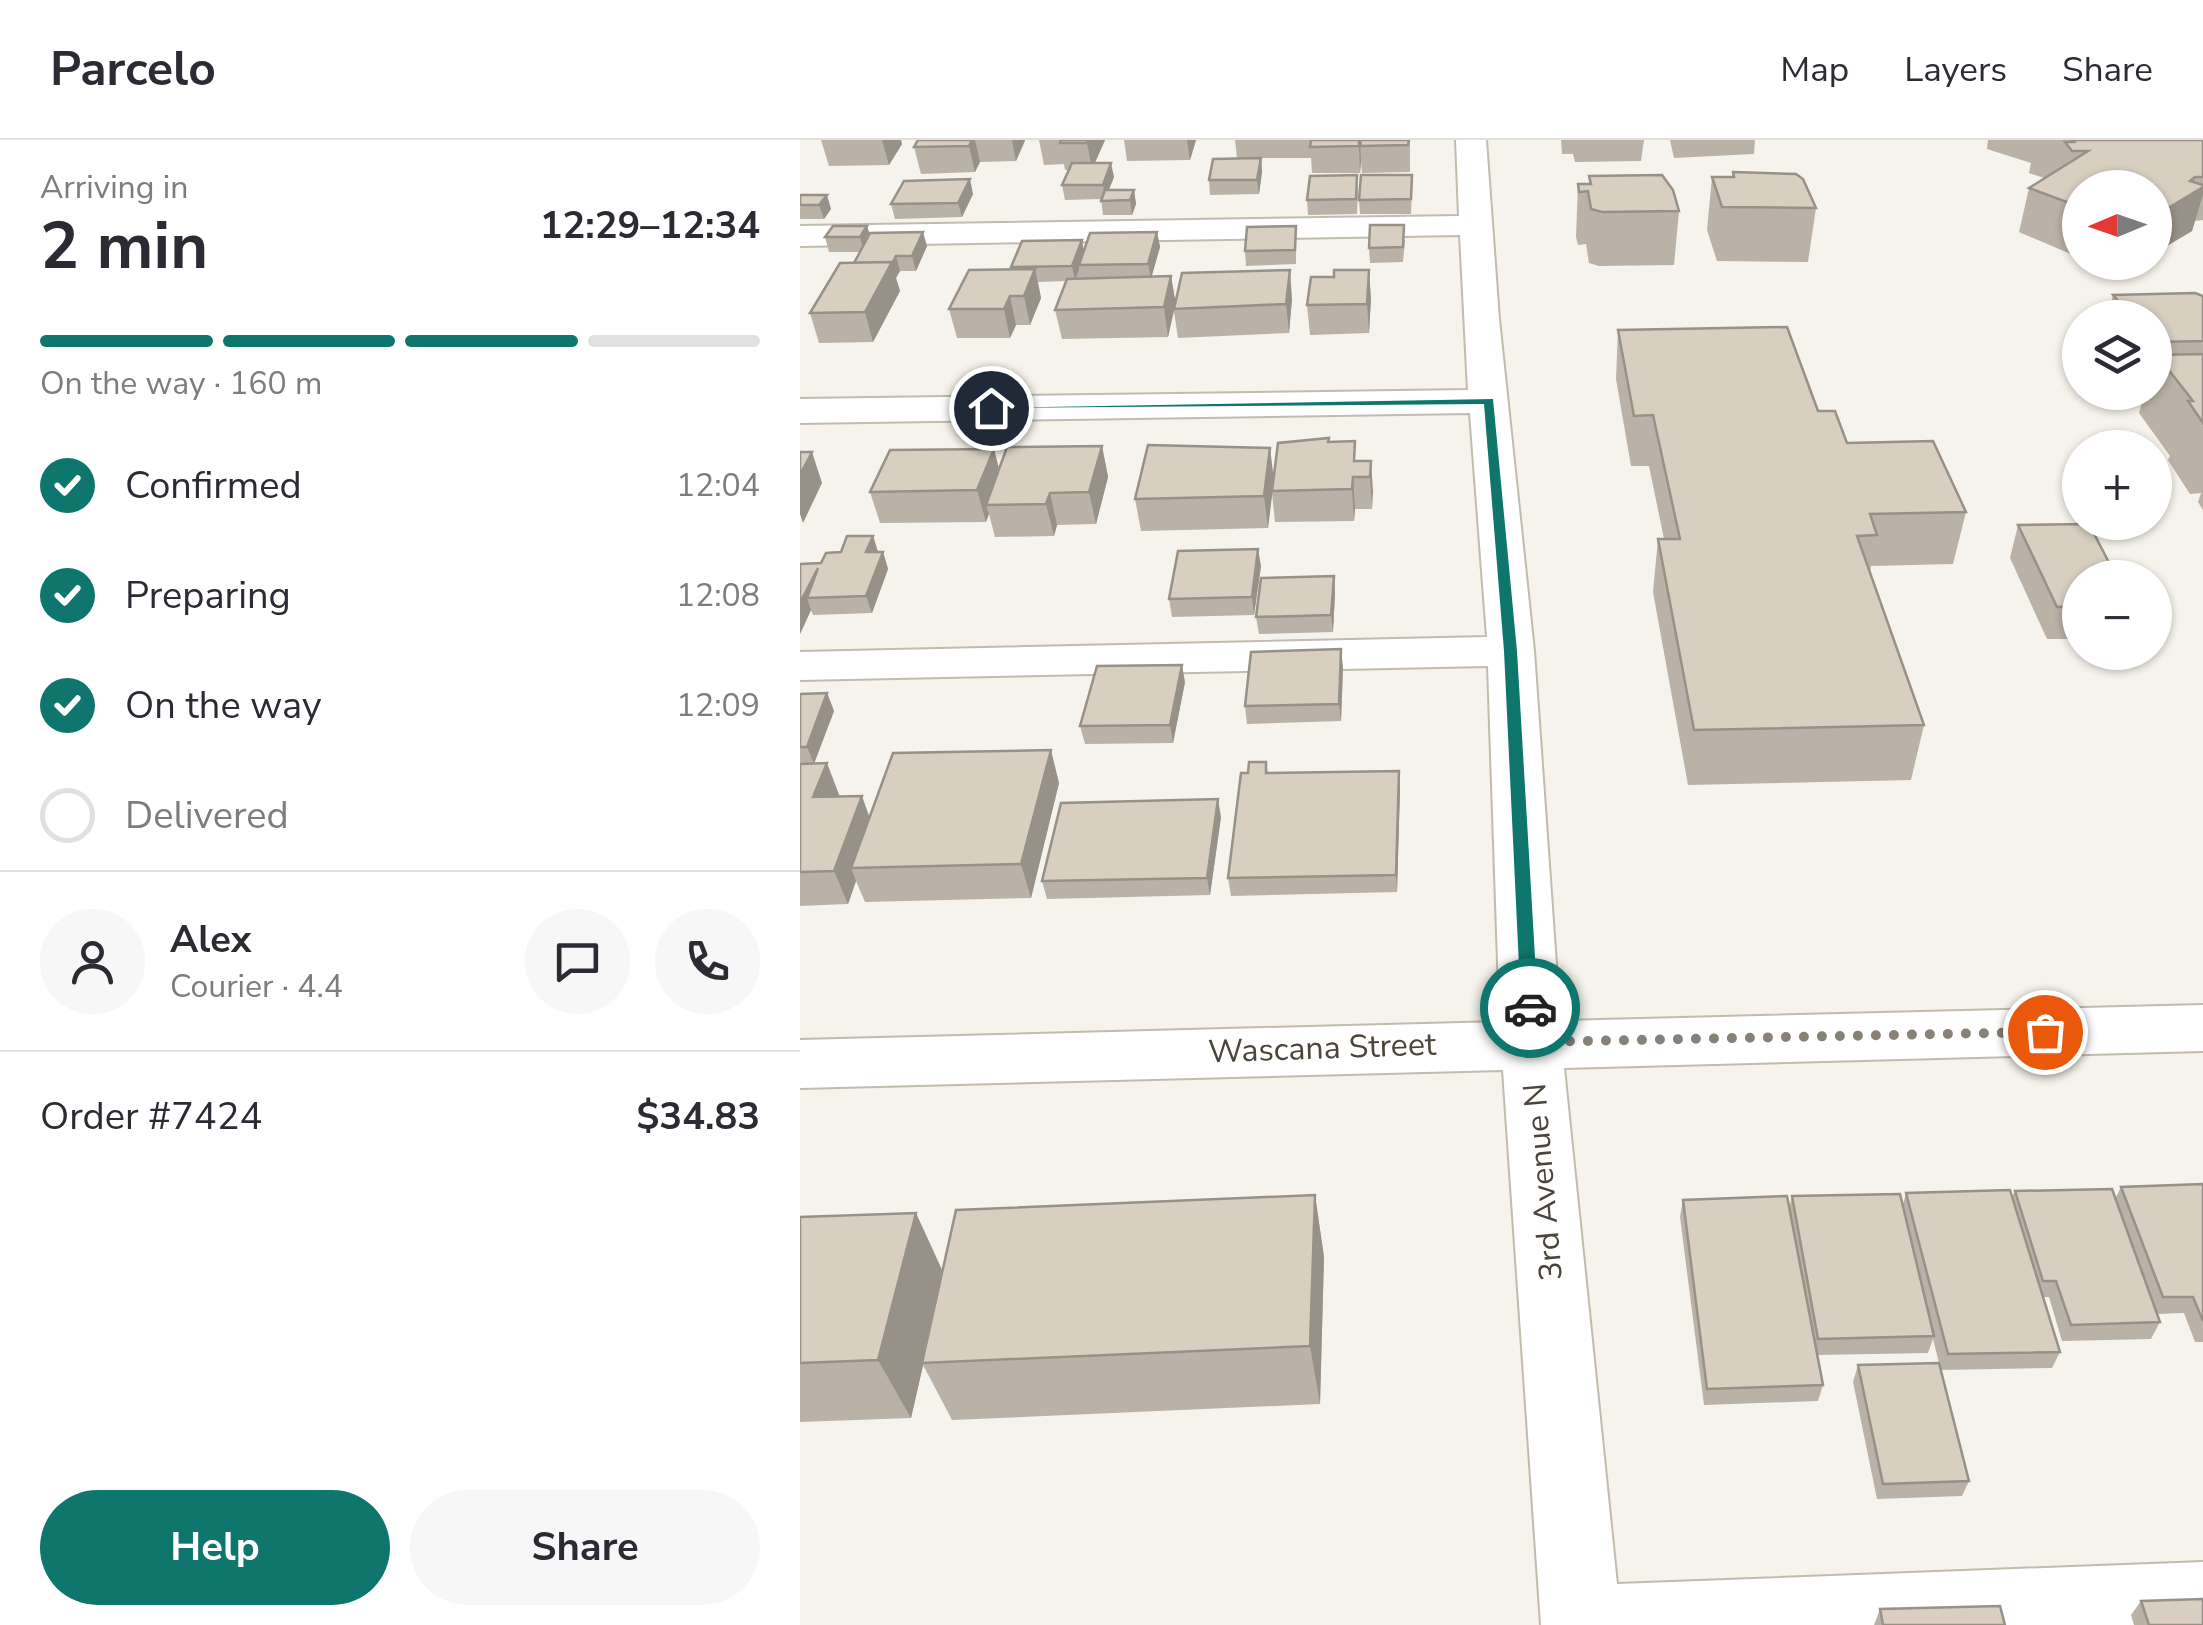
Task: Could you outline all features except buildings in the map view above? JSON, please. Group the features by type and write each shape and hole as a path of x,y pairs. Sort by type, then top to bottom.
{"street":[{"name":"3rd Avenue N","path":"1471,140 1510,651 1532,1042 1581,1625"},
{"path":"800,236 1478,225"},
{"path":"800,411 1489,401"},
{"path":"800,666 1510,651"},
{"name":"Wascana Street","path":"800,1064 1532,1042 2203,1028"},
{"path":"1611,1625 2203,1602"}],"way so far":[{"path":"1530,1008 1532,1042 2045,1032"}],"route":[{"path":"991,408 1489,401 1510,651 1530,1008"}]}
